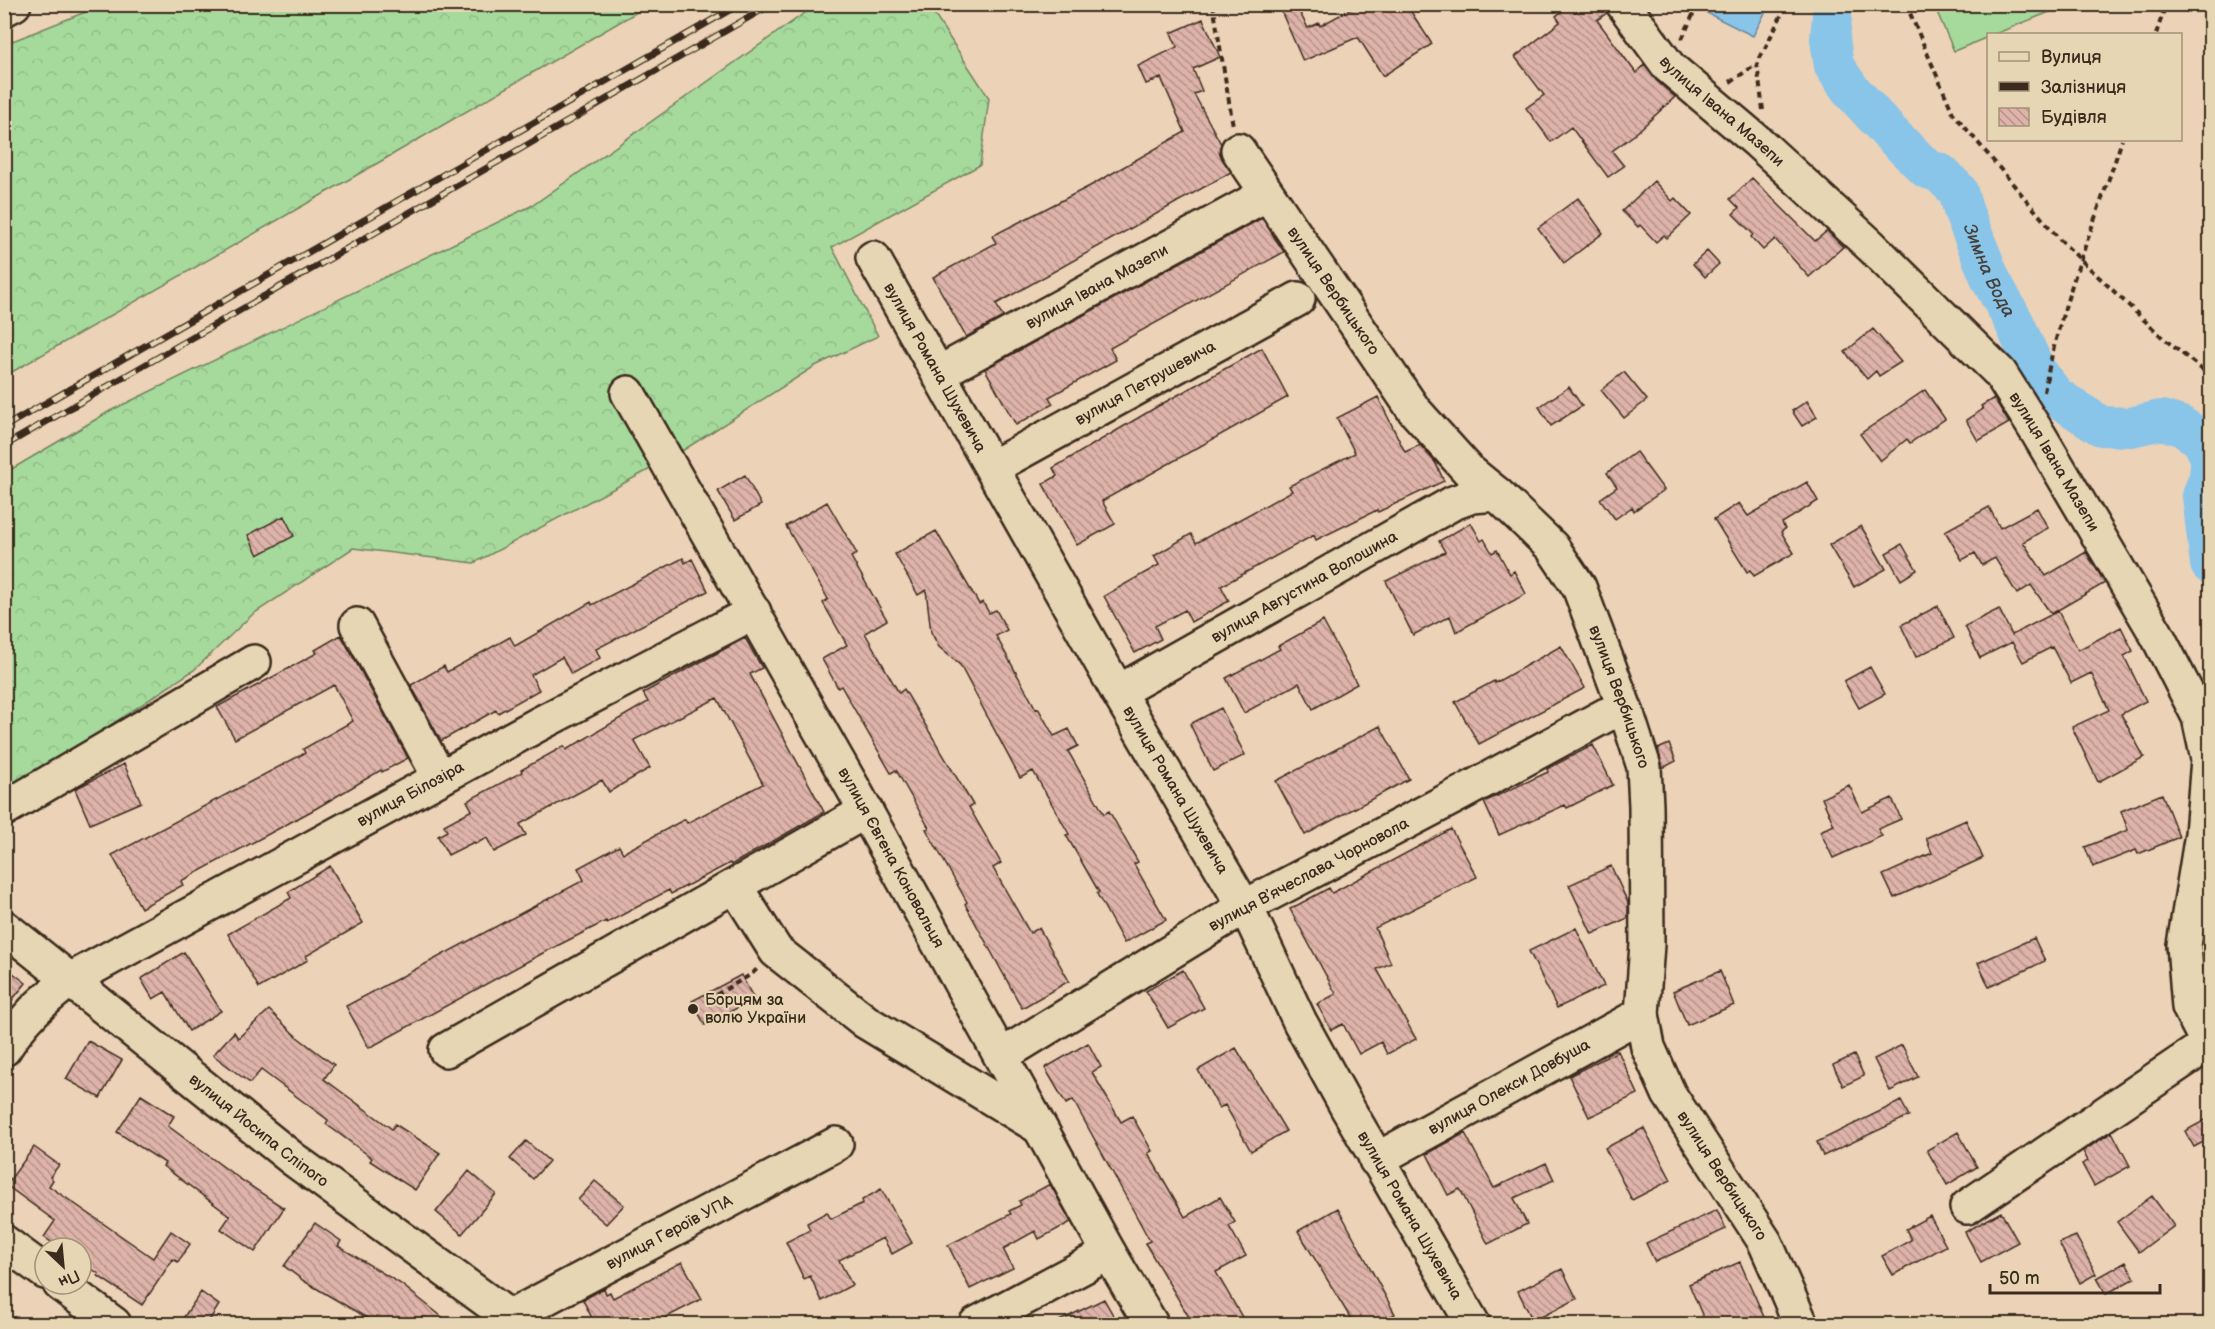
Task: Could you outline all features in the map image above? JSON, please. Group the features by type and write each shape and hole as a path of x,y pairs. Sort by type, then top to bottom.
{"street":[{"path":"4,9 14,4"},
{"name":"вулиця Івана Мазепи","path":"1623,4 1669,67 1770,154 1871,246 2000,373 2157,635 2199,717 2208,759 2206,798 2196,878 2184,945 2189,1007 2209,1046"},
{"name":"вулиця Вербицького","path":"1238,150 1414,410 1470,472 1497,494 1552,548 1579,587 1627,714 1644,767 1647,944 1642,1014 1648,1047 1669,1094 1765,1242 1801,1324"},
{"name":"вулиця Івана Мазепи","path":"939,373 1254,201"},
{"name":"вулиця Романа Шухевича","path":"873,258 1118,692 1244,907 1300,1022 1376,1160 1473,1324"},
{"name":"вулиця Петрушевича","path":"993,467 1298,299"},
{"name":"вулиця Євгена Коновальця","path":"628,393 754,612 1109,1253 1151,1324"},
{"name":"вулиця Августина Волошина","path":"1118,692 1453,503 1472,496 1497,494"},
{"name":"вулиця Білозіра","path":"4,1049 19,1026 41,1002 70,980 539,724 754,612"},
{"path":"357,625 440,778"},
{"path":"4,809 254,662"},
{"name":"вулиця Вʼячеслава Чорновола","path":"1001,1056 1244,907 1606,715 1616,712 1627,714"},
{"path":"446,1050 866,812"},
{"path":"735,886 777,951 785,958 866,1022 1041,1128"},
{"name":"вулиця Йосипа Сліпого","path":"4,927 293,1160 511,1322"},
{"name":"вулиця Олекси Довбуша","path":"1376,1160 1642,1014"},
{"path":"1967,1207 2209,1046"},
{"name":"вулиця Героїв УПА","path":"511,1322 836,1144"},
{"path":"4,1242 33,1263"},
{"path":"976,1324 1109,1253"},
{"path":"76,1296 114,1324"}],"path":[{"path":"1213,4 1238,150"},
{"path":"1669,67 1698,4"},
{"path":"1770,154 1757,64 1787,4"},
{"path":"1906,4 1953,112 2061,241 2163,338 2211,376"},
{"path":"2156,33 2166,4"},
{"path":"2044,392 2052,352 2122,141"},
{"path":"707,1000 752,974"}],"green space":[{"path":"103,5 649,5 5,376 5,44"},
{"path":"816,5 928,5 989,98 980,165 832,247 878,336 815,366 671,458 474,563 353,548 253,614 194,670 5,795 5,473 110,411 533,205"},
{"path":"1934,5 2067,5 1997,33 1987,33 1987,37 1954,51"}],"water":[{"path":"1709,4 1769,5 1753,36 1705,12"}],"building":[{"path":"1278,4 1295,4 1308,28 1319,23 1320,26 1360,4 1406,4 1432,44 1383,76 1358,37 1303,61"},
{"path":"1572,4 1605,4 1607,13 1597,20 1636,73 1644,65 1675,97 1634,135 1612,151 1624,166 1608,177 1571,127 1551,142 1526,108 1544,95 1515,57 1560,22 1556,16"},
{"path":"1203,19 1220,57 1193,69 1202,91 1194,94 1221,144 1219,152 1231,172 996,304 1003,317 966,337 933,277 996,243 992,236 1090,186 1185,132 1161,78 1146,84 1138,66 1177,47 1171,33"},
{"path":"1752,178 1815,241 1827,231 1843,247 1809,277 1775,239 1763,250 1751,237 1753,234 1733,214 1739,208 1730,199"},
{"path":"1654,181 1672,201 1675,198 1691,215 1667,238 1664,235 1656,242 1622,211"},
{"path":"1578,198 1603,233 1564,263 1538,228"},
{"path":"1262,218 1284,252 1110,348 1116,360 1049,397 1053,404 1016,425 985,369"},
{"path":"1707,251 1719,264 1705,277 1693,264"},
{"path":"1873,329 1901,362 1879,376 1876,371 1867,379 1845,352"},
{"path":"1262,348 1288,397 1102,501 1115,524 1077,545 1043,484 1057,476 1053,468"},
{"path":"1624,372 1647,400 1624,418 1601,390"},
{"path":"1569,387 1582,406 1551,426 1539,407"},
{"path":"1925,390 1945,419 1910,443 1907,439 1880,461 1860,434"},
{"path":"1378,397 1405,452 1420,445 1435,462 1444,481 1316,540 1314,535 1221,586 1229,601 1191,622 1185,610 1155,626 1161,639 1135,653 1104,596 1159,565 1154,556 1191,534 1196,543 1292,491 1289,486 1355,453 1337,418"},
{"path":"1994,398 2009,423 1978,441 1966,420 1983,409 1981,406"},
{"path":"1807,401 1817,417 1802,426 1792,411"},
{"path":"1636,452 1664,490 1634,511 1632,507 1615,519 1600,499 1617,487 1607,473"},
{"path":"745,475 761,505 735,520 718,491"},
{"path":"1807,482 1818,501 1782,523 1785,529 1781,532 1794,553 1754,576 1750,570 1747,572 1714,519 1739,503 1748,516"},
{"path":"827,502 857,554 851,557 887,620 865,633 899,693 904,689 973,805 969,807 1001,863 993,868 1030,933 1039,928 1069,981 1022,1008 926,829 929,828 896,770 891,773 841,686 838,688 822,659 847,645 823,603 828,599 786,526"},
{"path":"1989,507 2000,528 2037,508 2048,528 2023,542 2046,576 2086,552 2105,583 2051,614 2031,585 2017,594 1995,558 1982,565 1975,553 1962,560 1945,531"},
{"path":"284,516 294,536 258,555 248,535"},
{"path":"1471,523 1481,541 1484,539 1492,553 1497,550 1510,574 1514,571 1526,594 1456,632 1450,616 1413,635 1386,581 1445,552 1439,541"},
{"path":"1861,526 1886,569 1854,587 1829,545"},
{"path":"936,531 979,604 983,602 989,613 996,610 1007,630 996,636 1036,709 1038,708 1054,736 1069,729 1078,746 1068,751 1104,814 1109,811 1138,862 1134,864 1166,920 1124,943 1097,894 1099,892 1066,835 1069,834 1033,771 1020,778 960,665 939,647 931,632 926,590 918,595 895,554"},
{"path":"1902,544 1917,570 1901,580 1886,553"},
{"path":"683,558 685,563 692,559 708,591 596,649 600,658 571,674 562,657 531,675 539,690 498,713 496,710 441,741 411,685 444,666 447,672 510,637 515,646 591,602 592,605"},
{"path":"1938,606 1954,638 1916,657 1901,625"},
{"path":"1999,609 2012,635 2058,611 2078,650 2121,627 2133,651 2124,656 2146,701 2121,714 2144,757 2098,782 2072,727 2109,710 2091,673 2071,683 2052,647 2023,662 2012,642 1980,658 1965,626"},
{"path":"1323,621 1357,684 1313,709 1299,683 1244,713 1226,678 1280,649 1278,646"},
{"path":"341,635 408,758 382,772 381,770 315,809 181,881 183,885 141,908 112,855 305,753 303,749 353,721 334,685 235,739 217,707 317,653 315,650"},
{"path":"745,638 762,668 750,674 824,812 731,865 730,863 671,894 669,890 607,923 606,921 369,1048 346,1006 584,880 578,868 619,846 623,853 685,819 687,823 763,784 717,698 634,740 650,768 609,792 602,780 520,824 526,835 494,852 487,838 448,855 438,836 447,831 444,825 472,810 467,801 522,772 521,770 564,746 566,750 648,702 643,693"},
{"path":"1561,646 1585,688 1479,744 1455,702 1494,681 1495,683"},
{"path":"1870,667 1885,694 1859,708 1844,681"},
{"path":"1221,708 1245,755 1213,771 1190,724"},
{"path":"1380,726 1409,779 1305,835 1276,781"},
{"path":"1669,744 1676,761 1663,768 1658,749"},
{"path":"1593,745 1613,785 1567,808 1565,805 1499,835 1484,802 1548,772 1547,769"},
{"path":"124,764 141,802 90,824 75,789"},
{"path":"1849,785 1862,812 1892,798 1901,819 1878,829 1882,836 1833,858 1820,831 1834,825 1822,798"},
{"path":"2162,794 2179,837 2138,854 2136,850 2093,867 2085,847 2128,830 2121,811"},
{"path":"1966,820 1983,858 1894,898 1883,875 1932,853 1926,838"},
{"path":"1451,829 1477,877 1375,928 1391,963 1377,969 1416,1039 1387,1054 1381,1042 1359,1054 1343,1024 1331,1030 1317,1004 1336,994 1290,909 1329,888 1332,893"},
{"path":"330,866 363,923 306,956 308,960 259,988 228,934 291,898 288,892"},
{"path":"1611,866 1628,903 1628,918 1592,934 1569,885"},
{"path":"1576,928 1604,986 1557,1008 1529,951"},
{"path":"2034,938 2045,961 1989,987 1978,963"},
{"path":"184,952 221,1011 189,1031 165,992 153,999 141,979"},
{"path":"4,966 26,983 4,1010"},
{"path":"1183,970 1204,1008 1168,1028 1146,991"},
{"path":"1720,971 1734,1005 1687,1025 1673,991"},
{"path":"741,975 754,999 705,1025 692,1001"},
{"path":"269,1010 297,1037 334,1065 324,1079 392,1129 395,1124 440,1153 415,1190 370,1161 372,1158 326,1124 328,1120 261,1070 250,1083 213,1055 234,1032 238,1038"},
{"path":"88,1041 122,1060 100,1098 66,1079"},
{"path":"1088,1043 1101,1067 1092,1072 1121,1122 1132,1116 1152,1151 1148,1153 1185,1217 1220,1197 1235,1222 1229,1226 1246,1256 1216,1272 1246,1324 1193,1324 1145,1243 1150,1241 1073,1100 1066,1104 1045,1068"},
{"path":"1902,1045 1918,1077 1890,1091 1874,1059"},
{"path":"1236,1048 1286,1131 1251,1151 1225,1105 1219,1108 1198,1070"},
{"path":"1618,1051 1638,1094 1589,1117 1569,1076"},
{"path":"1854,1055 1864,1076 1843,1086 1833,1065"},
{"path":"141,1095 174,1116 168,1126 284,1208 255,1252 221,1229 230,1216 163,1166 165,1163 117,1132"},
{"path":"1901,1101 1909,1116 1823,1156 1817,1142"},
{"path":"2211,1117 2211,1138 2194,1147 2185,1131"},
{"path":"1644,1128 1671,1180 1632,1200 1605,1148"},
{"path":"1958,1132 1977,1167 1947,1185 1927,1150"},
{"path":"2112,1132 2130,1166 2094,1186 2082,1164 2088,1161 2083,1151"},
{"path":"1465,1133 1494,1188 1546,1163 1554,1180 1514,1198 1527,1224 1488,1244 1460,1189 1448,1195 1427,1154"},
{"path":"526,1141 549,1161 533,1179 510,1159"},
{"path":"34,1147 59,1165 50,1177 53,1180 49,1186 153,1258 171,1231 190,1244 178,1262 173,1259 142,1305 98,1276 99,1274 93,1270 93,1236 45,1236 55,1221 6,1185"},
{"path":"469,1171 496,1194 462,1234 436,1212"},
{"path":"595,1181 624,1205 606,1224 578,1200"},
{"path":"1050,1184 1071,1222 1039,1239 1035,1231 1003,1249 1013,1268 970,1289 948,1245 1011,1214 1009,1211 1021,1205 1019,1201"},
{"path":"881,1189 912,1243 892,1254 883,1238 839,1260 852,1285 822,1301 810,1276 804,1279 786,1242 810,1230 807,1223 827,1212 831,1219 863,1203 862,1200"},
{"path":"2152,1196 2174,1226 2139,1252 2117,1222"},
{"path":"1338,1208 1395,1314 1376,1324 1354,1324 1298,1231"},
{"path":"1717,1210 1726,1229 1655,1262 1646,1243"},
{"path":"2001,1212 2018,1242 1981,1262 1965,1232"},
{"path":"1930,1216 1946,1246 1893,1275 1882,1256 1911,1240 1906,1229"},
{"path":"315,1223 341,1241 338,1246 401,1284 451,1324 377,1324 304,1281 284,1266"},
{"path":"2076,1236 2096,1274 2080,1283 2059,1243"},
{"path":"682,1262 702,1299 653,1324 595,1324 583,1300 604,1288 606,1294 610,1292 613,1298"},
{"path":"1740,1262 1767,1324 1706,1324 1689,1284"},
{"path":"2126,1262 2135,1278 2106,1294 2097,1278"},
{"path":"1562,1269 1577,1299 1533,1321 1518,1291"},
{"path":"201,1292 219,1305 207,1324 179,1324"},
{"path":"1104,1299 1118,1324 1053,1324"}],"waterway":[{"name":"Зимна Вода","path":"1833,4 1830,39 1834,66 1850,89 1889,132 1927,169 1940,173 1958,191 1963,210 1991,280 2014,322 2035,369 2055,396 2101,426 2131,427 2161,420 2181,426 2201,439 2210,457"},
{"name":"Зимна Вода","path":"2210,465 2209,477 2202,496 2210,564"}],"railway":[{"path":"4,427 740,4"},
{"path":"4,446 772,4"}],"place":[{"name":"Борцям за волю України","path":"693,1009"}]}
